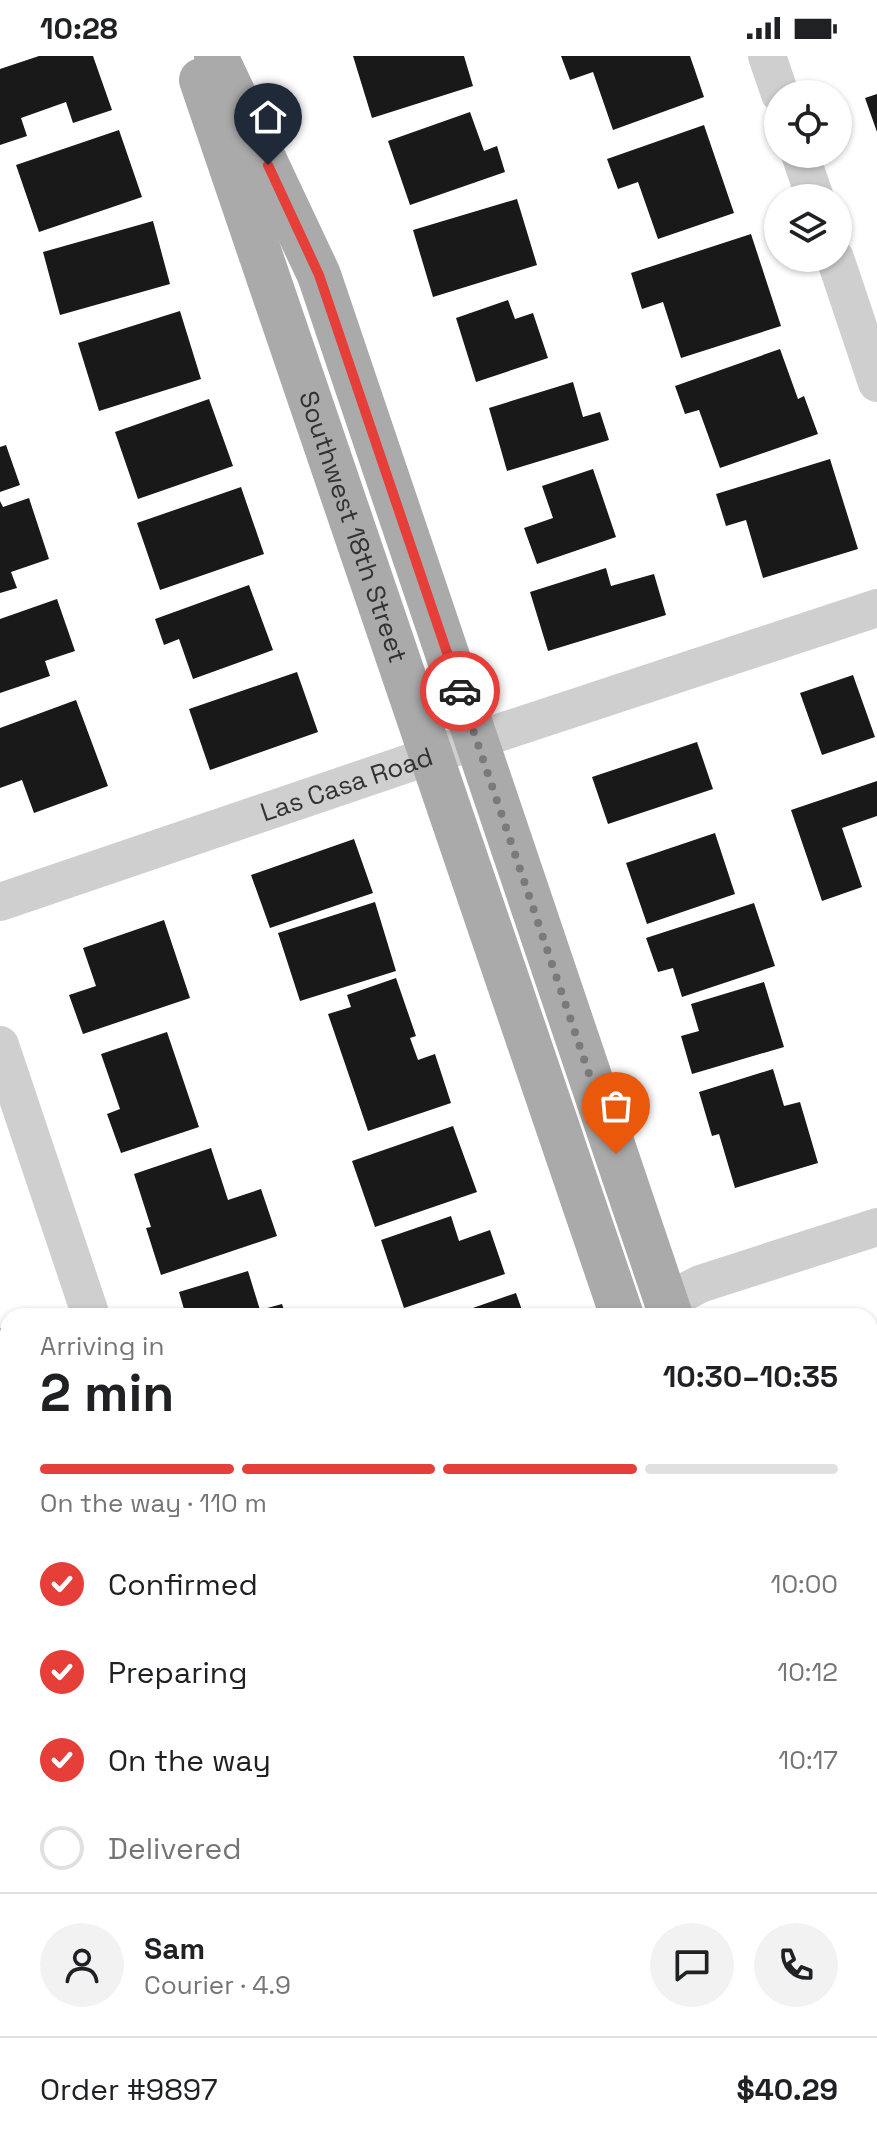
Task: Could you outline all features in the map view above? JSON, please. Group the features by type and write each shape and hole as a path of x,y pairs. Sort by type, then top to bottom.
{"main road":[{"name":"Southwest 18th Street","path":"193,56 620,1308"},
{"name":"Southwest 18th Street","path":"216,56 319,275 669,1308"}],"street":[{"path":"767,56 775,80"},
{"path":"840,272 877,383"},
{"name":"Las Casa Road","path":"0,902 877,608"},
{"path":"0,1045 88,1308"},
{"path":"670,1308 700,1284 877,1227"}],"building":[{"path":"39,56 93,56 112,110 73,123 66,102 21,118 27,136 0,145 0,69"},
{"path":"353,56 464,56 473,86 372,118"},
{"path":"561,56 690,56 704,97 613,130 593,72 570,80"},
{"path":"877,94 877,132 865,98"},
{"path":"470,112 484,151 497,146 505,172 410,205 388,141"},
{"path":"704,125 734,213 658,239 638,182 618,189 607,159"},
{"path":"119,130 142,197 39,232 16,165"},
{"path":"517,199 537,265 433,297 413,230"},
{"path":"153,221 170,284 60,315 43,252"},
{"path":"751,234 781,326 681,358 663,302 642,309 631,273"},
{"path":"508,300 515,319 533,313 548,358 476,382 456,318"},
{"path":"180,311 201,379 99,411 78,343"},
{"path":"780,349 798,399 804,396 818,434 720,468 699,410 685,414 675,386"},
{"path":"573,382 583,417 600,412 609,440 507,471 489,408"},
{"path":"209,399 233,466 138,499 115,432"},
{"path":"6,445 20,485 0,492 0,447"},
{"path":"830,459 858,549 763,578 746,520 726,526 716,494"},
{"path":"593,469 616,537 537,564 524,528 553,518 542,486"},
{"path":"241,487 264,554 160,590 137,523"},
{"path":"29,498 49,559 11,572 17,588 0,593 0,501 3,507"},
{"path":"606,568 611,586 654,574 666,615 548,651 530,592"},
{"path":"249,585 273,650 193,679 179,639 164,645 155,619"},
{"path":"57,599 75,651 45,661 50,676 0,693 0,619"},
{"path":"297,672 318,732 210,770 189,709"},
{"path":"853,675 875,737 822,755 800,693"},
{"path":"76,700 108,786 34,813 22,780 0,788 0,728"},
{"path":"697,742 713,789 608,824 592,777"},
{"path":"877,781 877,816 842,828 862,887 822,901 791,810"},
{"path":"715,833 735,894 647,924 626,863"},
{"path":"354,839 373,893 270,928 251,875"},
{"path":"375,902 396,971 300,1001 278,933"},
{"path":"754,903 775,966 682,997 673,968 658,972 646,938"},
{"path":"164,920 190,998 83,1034 69,995 96,986 83,948"},
{"path":"396,978 416,1036 410,1038 418,1060 435,1054 451,1103 368,1131 328,1014 351,1007 347,995"},
{"path":"764,982 784,1047 692,1074 681,1036 699,1031 691,1004"},
{"path":"167,1032 199,1127 121,1153 107,1114 120,1109 101,1054"},
{"path":"773,1069 784,1106 800,1102 818,1163 735,1188 719,1134 712,1136 699,1092"},
{"path":"453,1126 477,1192 375,1227 352,1161"},
{"path":"211,1148 228,1200 261,1189 277,1236 161,1275 146,1228 151,1227 134,1174"},
{"path":"451,1216 459,1241 490,1230 505,1274 404,1308 381,1240"},
{"path":"248,1271 259,1308 184,1308 179,1292"},
{"path":"516,1293 521,1308 473,1308"}],"way so far":[{"path":"460,691 616,1154"}],"route":[{"path":"268,165 319,275 460,691"}]}
